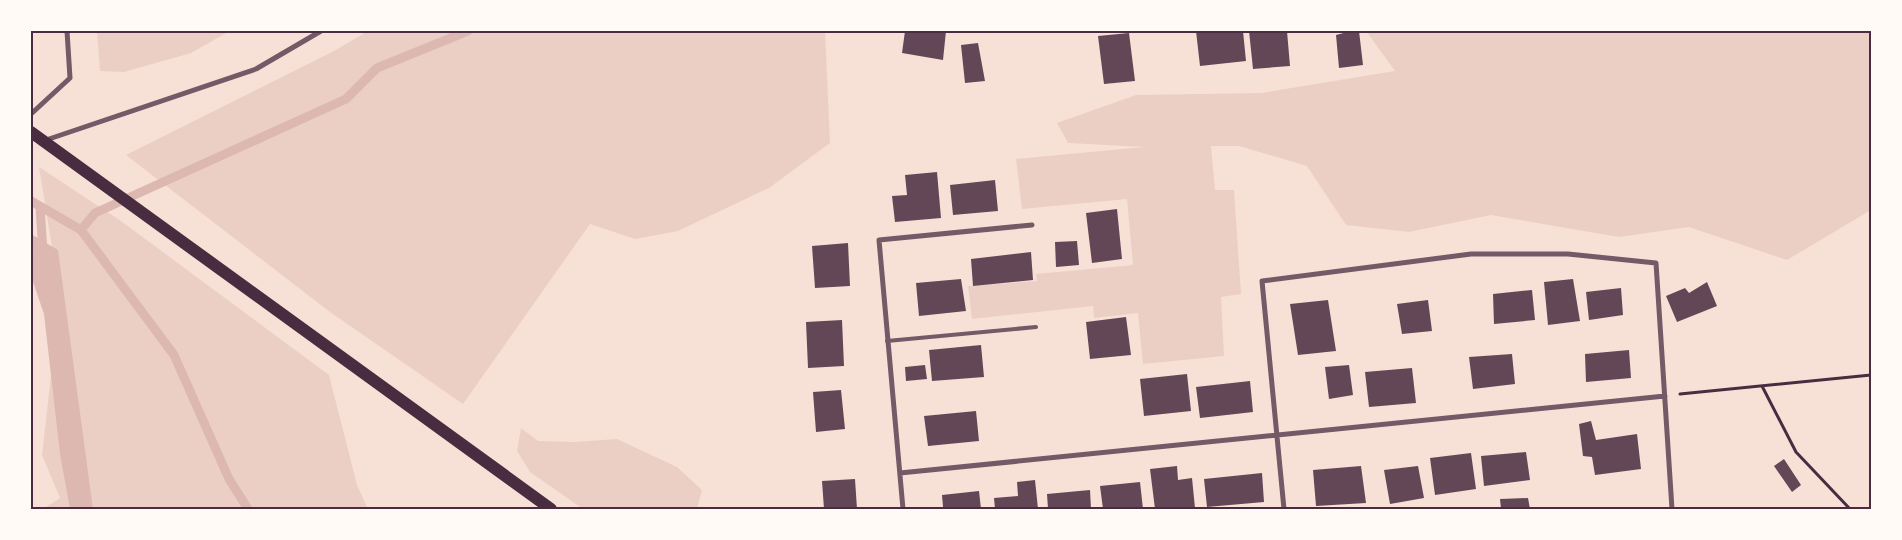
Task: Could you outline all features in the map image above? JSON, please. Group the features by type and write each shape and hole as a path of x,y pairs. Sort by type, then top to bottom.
{"main road":[{"path":"31,132 551,509"}],"street":[{"path":"31,114 70,78 66,31"},
{"path":"43,140 256,69 321,31"},
{"path":"903,509 879,240 1032,226"},
{"path":"1284,509 1262,281 1471,254 1568,254 1656,263 1672,509"},
{"path":"900,473 1665,396"}],"lane":[{"path":"887,341 1036,327"}],"path":[{"path":"1665,396 1871,375"},
{"path":"1762,386 1796,452 1850,509"}],"shaded area":[{"path":"97,31 230,31 191,53 124,72 100,71"},
{"path":"368,31 825,31 830,143 769,188 678,231 635,239 590,224 463,404 330,312 126,155 334,51"},
{"path":"1366,31 1871,31 1871,210 1787,260 1689,227 1619,237 1491,215 1409,232 1346,225 1307,166 1239,146 1211,146 1215,190 1234,190 1241,294 1221,297 1224,356 1143,364 1138,313 1094,318 1093,306 972,319 968,286 1037,281 1036,274 1133,265 1127,199 1022,209 1016,159 1144,147 1068,143 1057,123 1136,95 1261,93 1395,71"},
{"path":"39,167 121,221 329,375 357,485 368,509 43,509 60,498 42,455 60,296"},
{"path":"31,234 58,250 93,509 70,509 60,454 44,314 31,276"},
{"path":"521,428 538,441 574,442 617,439 677,467 702,490 697,509 583,509 530,472 517,451"}],"building":[{"path":"905,31 946,31 943,60 902,53"},
{"path":"1196,31 1243,31 1246,61 1200,66"},
{"path":"1249,31 1287,31 1290,66 1253,69"},
{"path":"1359,31 1363,65 1339,68 1336,35"},
{"path":"1129,33 1135,81 1104,84 1098,36"},
{"path":"978,43 985,81 965,83 961,45"},
{"path":"937,172 941,218 895,222 892,196 907,195 905,175"},
{"path":"995,180 998,211 953,215 950,185"},
{"path":"1117,209 1122,259 1092,263 1086,213"},
{"path":"1077,241 1079,265 1056,267 1055,242"},
{"path":"848,243 850,286 815,288 812,246"},
{"path":"1031,252 1033,280 973,286 971,259"},
{"path":"961,279 966,311 919,316 916,283"},
{"path":"1573,279 1580,321 1548,325 1544,282"},
{"path":"1707,282 1717,306 1677,322 1666,296 1685,288 1689,293"},
{"path":"1621,288 1623,315 1589,320 1586,292"},
{"path":"1532,290 1535,320 1494,324 1493,294"},
{"path":"1328,300 1336,351 1298,355 1290,304"},
{"path":"1428,300 1432,331 1402,334 1397,304"},
{"path":"1126,317 1131,355 1090,359 1086,322"},
{"path":"842,320 844,366 808,368 806,322"},
{"path":"981,345 984,377 932,381 929,350"},
{"path":"1629,350 1631,378 1586,382 1585,354"},
{"path":"1512,354 1515,384 1473,389 1469,357"},
{"path":"925,365 927,379 906,381 905,367"},
{"path":"1349,365 1353,395 1329,399 1325,367"},
{"path":"1412,368 1416,403 1369,407 1365,372"},
{"path":"1187,374 1191,411 1144,416 1140,379"},
{"path":"1250,381 1253,412 1200,418 1196,387"},
{"path":"841,390 845,429 816,432 813,392"},
{"path":"976,411 979,441 928,446 924,416"},
{"path":"1591,421 1596,440 1637,434 1641,469 1595,475 1592,457 1583,456 1579,424"},
{"path":"1526,452 1530,480 1484,486 1481,456"},
{"path":"1471,453 1476,489 1435,495 1430,458"},
{"path":"1784,459 1801,485 1792,492 1774,466"},
{"path":"1177,466 1178,480 1192,478 1195,508 1155,509 1150,469"},
{"path":"1361,466 1366,503 1316,506 1313,470"},
{"path":"1418,466 1424,498 1390,504 1384,470"},
{"path":"1262,473 1264,502 1207,507 1204,479"},
{"path":"855,479 857,509 824,509 822,481"},
{"path":"1035,480 1038,509 995,509 994,498 1018,496 1017,482"},
{"path":"1140,482 1143,509 1103,509 1100,486"},
{"path":"1090,490 1091,509 1048,509 1047,494"},
{"path":"979,491 981,509 936,509 943,507 942,495"},
{"path":"1528,498 1530,509 1501,509 1500,499"}],"waterway":[{"path":"81,230 95,213 346,99 377,68 468,31"},
{"path":"31,201 81,230 174,355 229,479 248,509"},
{"path":"40,207 43,252"}]}
